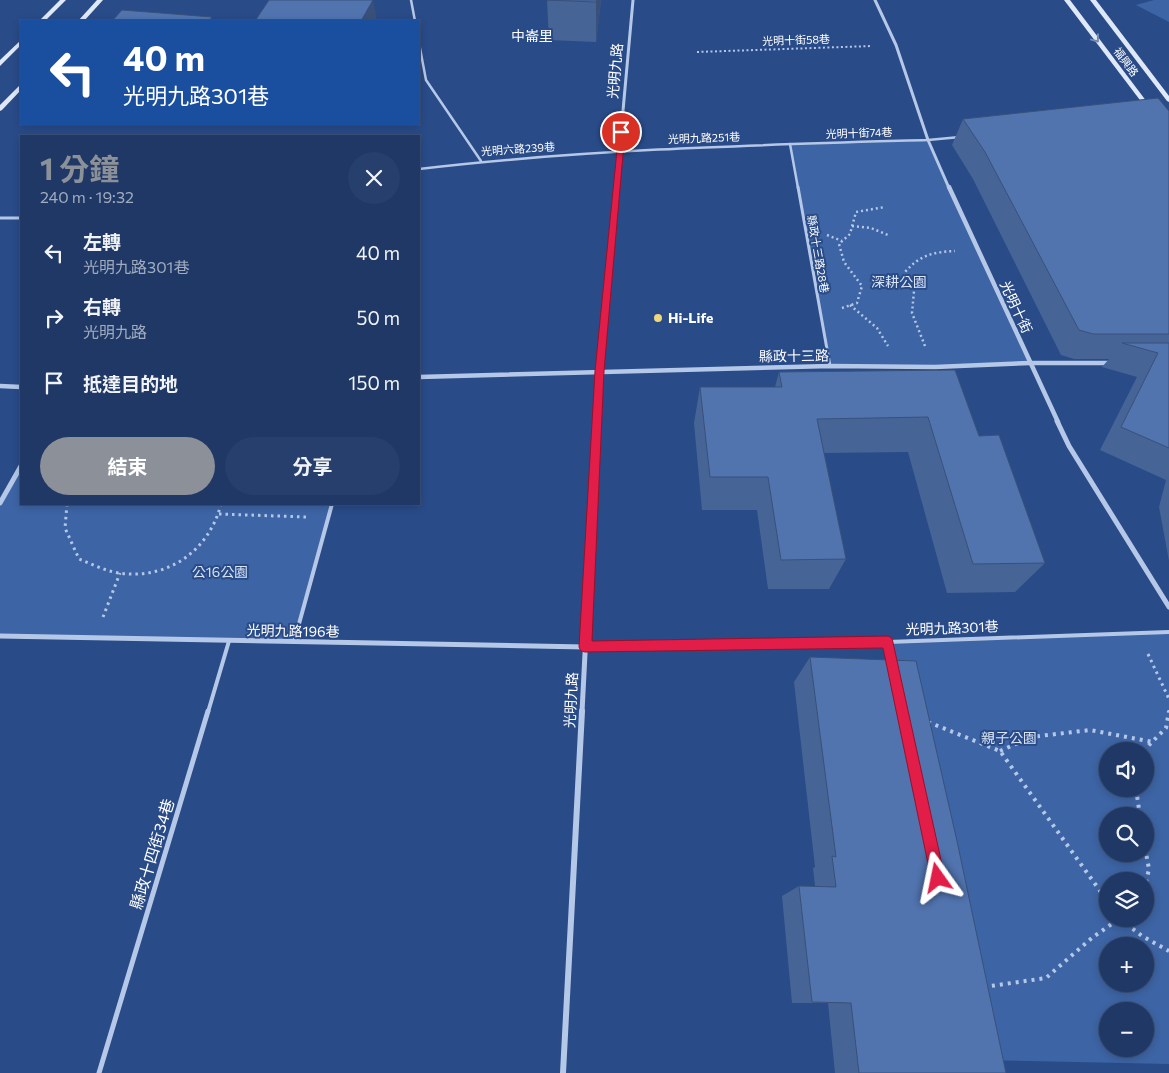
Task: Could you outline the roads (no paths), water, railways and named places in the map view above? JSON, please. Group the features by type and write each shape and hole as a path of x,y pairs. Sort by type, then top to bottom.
{"street":[{"path":"43,20 63,0"},
{"path":"82,20 100,0"},
{"name":"光明九路","path":"563,1073 600,371 633,0"},
{"name":"光明十街","path":"875,0 896,45 928,140 977,250 1069,446 1169,607"},
{"name":"福興路","path":"1067,0 1155,117"},
{"name":"福興路","path":"1093,0 1169,100"},
{"path":"0,64 20,43"},
{"path":"0,109 20,87"},
{"name":"縣政十三路","path":"420,377 830,366 935,367 1030,363 1119,363"},
{"path":"0,386 20,387"},
{"path":"0,503 20,468"},
{"name":"光明九路196巷","path":"0,636 585,647"},
{"path":"888,642 895,676"}],"lane":[{"path":"411,0 415,20"},
{"path":"420,48 426,80 481,161"},
{"path":"928,140 966,136"},
{"name":"光明十街74巷","path":"790,144 928,140"},
{"name":"光明九路251巷","path":"620,151 790,144"},
{"name":"縣政十三路28巷","path":"790,144 830,366"},
{"name":"光明六路239巷","path":"420,169 481,161 620,151"},
{"path":"0,218 20,218"},
{"path":"294,642 332,505"},
{"name":"光明九路301巷","path":"585,647 888,642 1169,632"},
{"name":"縣政十四街34巷","path":"99,1073 229,641"}],"place":[{"name":"Hi-Life","path":"658,318"}],"district":[{"name":"中崙里","path":"532,36"}],"park label":[{"name":"深耕公園","path":"899,282"},
{"name":"公16公園","path":"220,572"},
{"name":"親子公園","path":"1009,738"}]}
